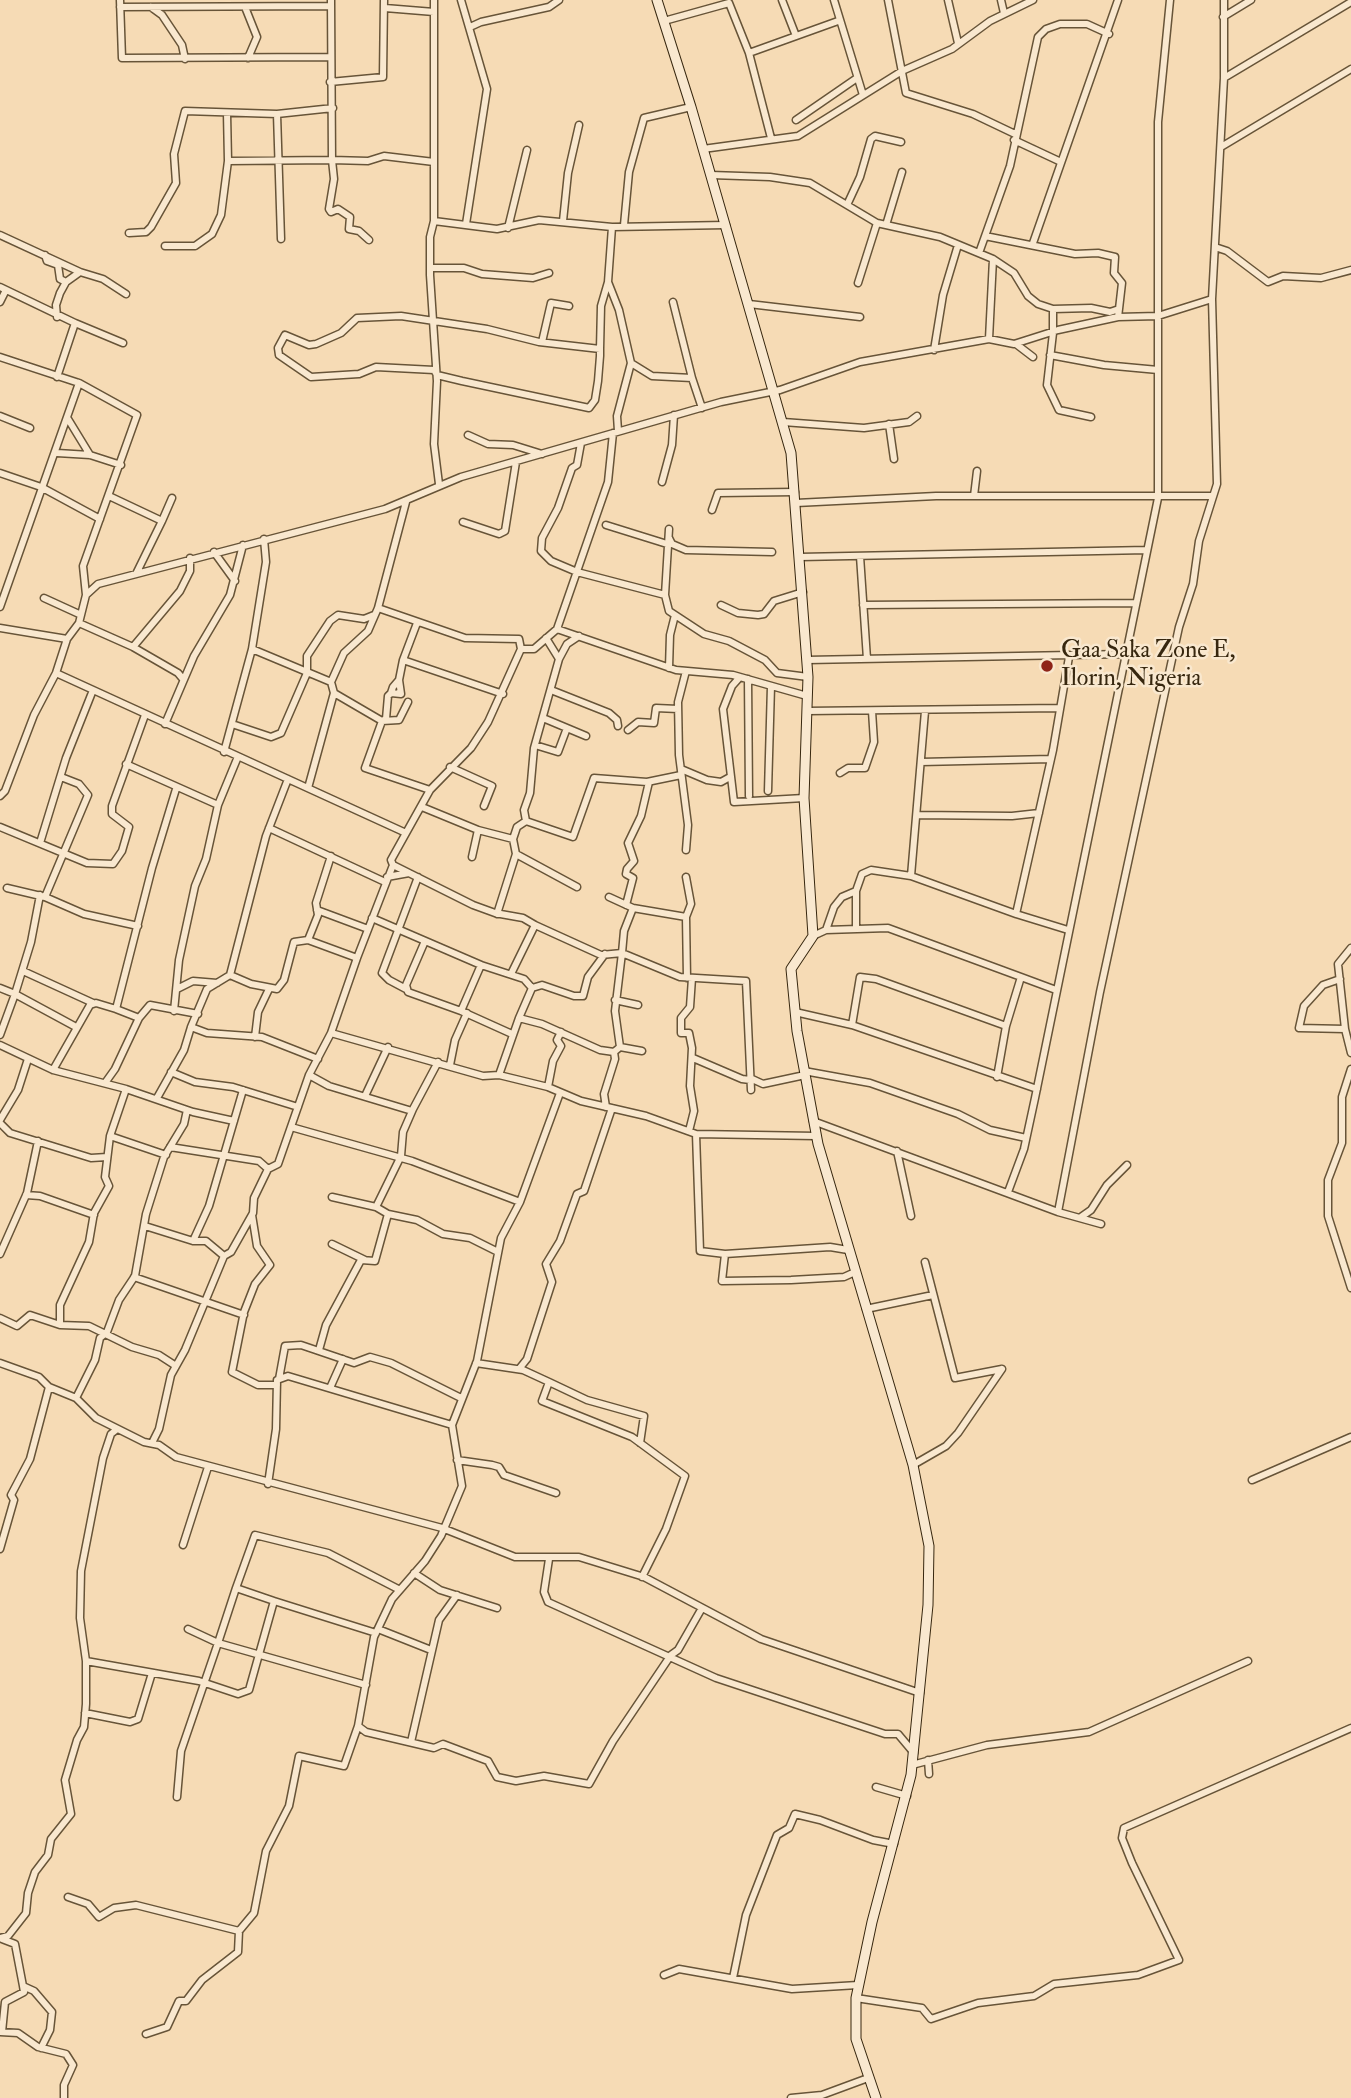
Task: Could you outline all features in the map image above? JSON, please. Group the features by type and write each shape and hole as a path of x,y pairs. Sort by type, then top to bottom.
{"street":[{"path":"434,0 434,220 430,237 430,268 437,374 434,444 439,484"},
{"path":"461,0 487,89 466,224"},
{"path":"470,27 481,22 549,7 559,0"},
{"path":"657,0 783,422 795,492 808,677 804,798 813,936"},
{"path":"782,0 796,36"},
{"path":"834,0 838,21 863,95"},
{"path":"888,0 906,93 973,114 1061,162"},
{"path":"948,0 958,43"},
{"path":"1001,0 1004,13"},
{"path":"703,149 798,136 902,71 958,43 1004,13 1032,0"},
{"path":"1033,243 1109,33 1118,0"},
{"path":"1009,1192 1026,1138 1037,1089 1158,498 1158,122 1170,0"},
{"path":"1058,1212 1100,992 1179,627 1216,484 1212,299 1224,78 1224,0"},
{"path":"1223,17 1251,0"},
{"path":"664,21 729,1 749,53 771,138"},
{"path":"1224,78 1351,2"},
{"path":"330,57 122,58 120,4 245,7 331,3 330,82 334,179 327,206 331,212 338,209 350,216 349,229 359,231 369,240"},
{"path":"330,82 383,77 384,4 434,12"},
{"path":"150,6 162,15 182,46 185,59"},
{"path":"245,7 257,37 248,58"},
{"path":"749,53 838,21"},
{"path":"979,253 1010,166 1040,34 1060,24 1087,24 1109,33"},
{"path":"1221,147 1351,69"},
{"path":"796,120 858,78"},
{"path":"624,225 629,172 644,118 691,107"},
{"path":"129,233 146,232 152,227 176,183 174,154 184,113 277,114 332,108"},
{"path":"165,246 195,246 212,234 222,208 228,161 227,113"},
{"path":"277,114 281,239"},
{"path":"563,221 568,173 579,125"},
{"path":"847,205 860,177 871,139 875,136 901,142"},
{"path":"508,228 527,149"},
{"path":"228,161 368,161 384,156 434,162"},
{"path":"886,225 902,172"},
{"path":"711,175 810,183 877,223 922,232 993,259 1014,273 1031,299 1053,309 1091,308 1158,316 1212,299"},
{"path":"434,220 497,229 529,221 563,221 612,227 726,225"},
{"path":"858,283 877,223"},
{"path":"600,349 542,342 487,329 401,316 357,317 341,333 309,345 285,335 278,348 279,355 311,377 359,373 376,367 434,370 437,374 589,408 595,400 600,349 601,306 608,282 612,227"},
{"path":"0,235 80,272 103,279 126,294"},
{"path":"985,236 1033,243 1075,254 1098,253 1115,257 1114,274 1122,283 1118,313"},
{"path":"934,350 943,295 958,245"},
{"path":"1215,247 1227,251 1268,282 1283,276 1321,278 1351,270"},
{"path":"45,256 47,261 58,265 60,279 66,282"},
{"path":"989,339 993,259"},
{"path":"430,268 464,268 482,274 533,278 549,273"},
{"path":"57,317 56,305 66,282 80,272"},
{"path":"521,649 534,649 557,629 608,482 617,416 631,363 608,282"},
{"path":"0,302 3,289 57,317 123,343"},
{"path":"673,302 702,408"},
{"path":"542,342 551,303 569,306"},
{"path":"749,304 860,317"},
{"path":"1053,309 1053,333 1046,382 1057,407 1063,412 1091,417"},
{"path":"1014,344 1118,313"},
{"path":"57,377 75,323"},
{"path":"0,796 5,791 34,715 56,673 67,639 79,623 79,614 86,595 97,584 406,502 439,484 674,415 774,391 860,362 989,339 1014,344 1032,357"},
{"path":"1050,355 1104,365 1158,370"},
{"path":"0,356 79,383 137,415 83,566 86,595"},
{"path":"631,363 652,376 692,378"},
{"path":"0,607 41,487 57,453 79,383"},
{"path":"662,482 672,445 674,415"},
{"path":"0,416 30,428"},
{"path":"783,422 864,428 909,422 917,416"},
{"path":"68,419 90,455"},
{"path":"889,424 894,459"},
{"path":"468,435 488,444 513,445 544,454"},
{"path":"581,443 577,465 572,468 540,546 551,561 577,572 665,595"},
{"path":"57,453 90,455 121,465"},
{"path":"463,522 499,534 505,531 516,462"},
{"path":"974,496 977,471"},
{"path":"0,473 41,487 100,519"},
{"path":"712,510 718,493 795,492"},
{"path":"109,496 162,521"},
{"path":"796,503 974,496 1213,496"},
{"path":"136,574 172,498"},
{"path":"308,788 334,693 331,682 344,653 368,631 378,608 406,502"},
{"path":"606,526 668,536"},
{"path":"668,536 672,544 687,550 772,552"},
{"path":"668,536 665,595 667,607 704,634 732,642 765,660 777,673 808,677"},
{"path":"224,752 252,649 265,562 264,539"},
{"path":"165,724 183,679 230,595 243,545"},
{"path":"800,557 1147,550"},
{"path":"214,552 235,581"},
{"path":"860,556 867,659"},
{"path":"133,647 180,591 190,571 190,558"},
{"path":"721,604 738,613 758,615 764,614 774,601 803,592"},
{"path":"44,598 79,614"},
{"path":"863,605 1135,603"},
{"path":"378,608 465,638 519,639 521,649 514,659 503,694 471,748 430,790 391,860 393,865 331,1032 309,1075 278,1164 268,1169 254,1198 252,1215 257,1246 270,1265 254,1284 236,1341 232,1372 258,1385 278,1382 288,1376 452,1425"},
{"path":"232,724 276,737 281,733 307,673 307,656 330,621 338,615 364,619 374,615"},
{"path":"669,668 670,635 675,615"},
{"path":"79,623 133,647 178,673 183,679"},
{"path":"417,623 403,660 399,680 388,696 386,719 382,720 365,768 430,790"},
{"path":"0,628 67,639"},
{"path":"557,629 669,668 740,677 807,696"},
{"path":"526,821 524,810 529,798 535,745 559,659 567,644 579,636"},
{"path":"546,638 559,659"},
{"path":"252,649 331,682"},
{"path":"807,660 1124,654"},
{"path":"1016,914 1051,759 1069,657"},
{"path":"403,660 503,694"},
{"path":"686,850 688,825 681,772 678,709 687,671"},
{"path":"56,673 237,759 288,779 406,833"},
{"path":"740,677 732,686 723,709 734,802 804,798"},
{"path":"748,679 749,796"},
{"path":"768,791 771,686"},
{"path":"40,843 93,690"},
{"path":"551,690 609,713 617,720 618,726"},
{"path":"334,693 382,720 399,720 408,702"},
{"path":"628,730 638,722 654,723 656,708 678,709"},
{"path":"807,711 1060,708"},
{"path":"840,773 848,768 866,768 874,742 872,711"},
{"path":"911,876 925,711"},
{"path":"0,827 87,863 113,864 129,828 112,814 112,806 145,715"},
{"path":"543,718 586,736"},
{"path":"535,745 558,752 567,728"},
{"path":"174,1011 186,925 218,805 237,759"},
{"path":"921,762 1051,759"},
{"path":"126,764 176,789 218,805"},
{"path":"450,767 492,786 484,806"},
{"path":"526,821 573,837 594,778 649,782 681,772 721,782 730,777"},
{"path":"0,1035 23,971 42,896 88,795 79,784 61,777"},
{"path":"157,1098 184,1050 206,991 230,975 269,828 288,779"},
{"path":"519,1369 527,1359 552,1282 546,1264 560,1241 577,1194 584,1191 609,1107 604,1094 617,1049 615,1000 632,878 626,874 634,860 628,843 641,816 649,782"},
{"path":"116,1009 176,789"},
{"path":"422,807 478,830 513,839"},
{"path":"917,815 1012,816 1039,813"},
{"path":"497,914 516,854 513,839 517,827 526,821"},
{"path":"269,828 386,880 411,873"},
{"path":"472,857 478,830"},
{"path":"516,854 578,887"},
{"path":"308,940 318,915 316,904 331,856"},
{"path":"393,865 497,914 523,918 604,954 622,953 690,978 746,981 751,1090"},
{"path":"856,928 856,891 862,874 871,870 911,876 1068,930"},
{"path":"418,877 382,973 389,981 406,989 512,1034"},
{"path":"686,877 691,904 686,917 691,1001 681,1018 681,1032 689,1033 693,1058 690,1086 694,1111 692,1132 700,1251 725,1254 830,1247 848,1250"},
{"path":"7,888 42,896 84,914 138,926"},
{"path":"826,930 834,907 842,897 856,891"},
{"path":"610,897 629,906 686,917"},
{"path":"317,910 368,929"},
{"path":"372,918 481,965 524,979 532,988"},
{"path":"511,974 536,925"},
{"path":"876,2098 856,2039 856,1998 906,1796 914,1753 929,1558 913,1465 816,1136 794,1012 791,969 813,936 826,930 888,928 916,935 1056,990"},
{"path":"230,975 269,989 277,989 284,979 294,942 308,940 357,958"},
{"path":"406,989 425,941"},
{"path":"1351,948 1338,964 1345,1029 1351,1053"},
{"path":"499,1075 512,1034 532,988 542,985 574,996 583,996 588,977 604,954"},
{"path":"450,1065 455,1040 481,965"},
{"path":"23,971 93,1003 139,1018"},
{"path":"852,1025 860,977 876,979 1006,1026"},
{"path":"997,1077 1006,1026 1021,977"},
{"path":"1340,979 1323,985 1304,1006 1299,1028 1345,1029"},
{"path":"177,989 193,981 217,982"},
{"path":"0,988 76,1027"},
{"path":"255,1037 258,1012 269,989"},
{"path":"615,1000 638,1005"},
{"path":"53,1070 76,1027 93,1003"},
{"path":"105,1083 148,1005 198,1014"},
{"path":"794,1012 852,1025 1037,1089"},
{"path":"519,1018 600,1049 642,1051"},
{"path":"191,1027 207,1033 274,1040 318,1059"},
{"path":"331,1032 483,1076 499,1075 548,1087 560,1093 692,1132 816,1136"},
{"path":"548,1087 553,1061 561,1046 557,1040 561,1032"},
{"path":"0,1045 53,1070 157,1098 187,1110 234,1121"},
{"path":"365,1096 388,1047"},
{"path":"693,1058 742,1079 763,1084 804,1073 870,1083 990,1129 1026,1138"},
{"path":"28,1059 18,1090 0,1122 10,1133 92,1158 107,1157"},
{"path":"376,1207 400,1158 403,1132 438,1062"},
{"path":"1351,1069 1342,1097 1342,1143 1328,1180 1328,1216 1351,1288"},
{"path":"172,1072 195,1082 243,1090 298,1107"},
{"path":"309,1075 329,1086 412,1111"},
{"path":"60,1325 60,1305 89,1242 94,1215 109,1186 105,1177 110,1136 126,1089"},
{"path":"193,1241 209,1206 243,1090"},
{"path":"146,2034 167,2026 179,2001 186,2001 202,1980 234,1958 240,1946 239,1931 254,1913 266,1851 289,1806 299,1756 344,1766 358,1726 377,1631 392,1599 441,1536 442,1528 462,1486 452,1425 476,1363 500,1238 520,1202 560,1093"},
{"path":"76,1398 119,1300 134,1277 145,1226 166,1155 184,1124 187,1110"},
{"path":"813,1121 1058,1212 1101,1224"},
{"path":"291,1127 400,1158 520,1202"},
{"path":"110,1136 166,1155"},
{"path":"0,1255 26,1195 38,1141"},
{"path":"170,1147 259,1161 268,1169"},
{"path":"897,1151 911,1216"},
{"path":"1079,1218 1091,1210 1107,1185 1127,1165"},
{"path":"26,1195 40,1196 94,1215"},
{"path":"332,1197 417,1220 443,1234 470,1238 498,1251"},
{"path":"332,1244 365,1260 375,1261 388,1214"},
{"path":"152,1443 176,1366 224,1256 231,1252 252,1215"},
{"path":"145,1226 193,1241 206,1241 224,1256"},
{"path":"725,1254 722,1281 844,1277 855,1272"},
{"path":"319,1350 326,1325 362,1260 365,1260"},
{"path":"913,1465 946,1446 1002,1369 955,1378 925,1262"},
{"path":"134,1277 244,1315"},
{"path":"866,1309 933,1295"},
{"path":"0,1318 17,1326 30,1315 60,1325 89,1326 103,1335 159,1355 176,1366"},
{"path":"268,1484 276,1429 278,1382 285,1346 301,1345 354,1363 370,1357 391,1363 461,1398"},
{"path":"330,1388 343,1359"},
{"path":"0,1363 39,1377 49,1387 76,1398 96,1418 116,1430 152,1443 176,1457 268,1484 442,1528 515,1557 579,1557 642,1577 761,1639 920,1693"},
{"path":"476,1363 519,1369 587,1400 644,1416 640,1443"},
{"path":"549,1382 542,1401 640,1443 685,1476 666,1529 642,1577"},
{"path":"11,1495 30,1459 49,1387"},
{"path":"0,1938 8,1937 26,1913 28,1893 35,1872 48,1855 51,1839 71,1814 65,1780 76,1740 84,1727 85,1713 86,1661 80,1618 81,1571 103,1458 111,1434 116,1430"},
{"path":"1252,1480 1351,1437"},
{"path":"457,1460 499,1467 504,1475 556,1493"},
{"path":"183,1545 208,1467"},
{"path":"0,1497 11,1495"},
{"path":"0,1549 14,1500 11,1495"},
{"path":"177,1797 181,1751 254,1535 328,1553 400,1590"},
{"path":"549,1559 544,1592 548,1602 716,1678 885,1734 898,1734 914,1753"},
{"path":"414,1573 440,1590 497,1608"},
{"path":"236,1588 431,1650"},
{"path":"411,1742 439,1620 457,1595"},
{"path":"86,1661 205,1683 238,1694 244,1692 252,1682 274,1601"},
{"path":"358,1726 366,1732 434,1748 443,1744 488,1761 497,1777 516,1781 544,1776 589,1784 613,1741 670,1657 678,1650 702,1608"},
{"path":"188,1629 218,1643 366,1685"},
{"path":"912,1765 987,1745 1089,1732 1248,1661"},
{"path":"85,1713 130,1722 138,1719 152,1673"},
{"path":"856,1998 922,2008 932,2019 978,2003 1034,1996 1054,1984 1138,1975 1178,1960 1132,1863 1122,1838 1124,1828 1351,1728"},
{"path":"928,1760 929,1774"},
{"path":"876,1787 906,1796"},
{"path":"733,1978 746,1915 777,1835 789,1828 795,1814 820,1820 873,1840 894,1844"},
{"path":"68,1897 88,1903 99,1917 114,1908 136,1905 239,1931"},
{"path":"0,1938 15,1944 24,1992 5,2002 1,2032 18,2033 41,2048 66,2054 73,2065 64,2085 64,2098"},
{"path":"664,1975 679,1969 792,1989 858,1985"},
{"path":"23,1986 34,1991 52,2012 50,2030 41,2048"},
{"path":"791,2098 822,2095 868,2078"}],"place":[{"name":"Gaa Saka Zone E, Ilorin, Nigeria","path":"1047,666"}]}
